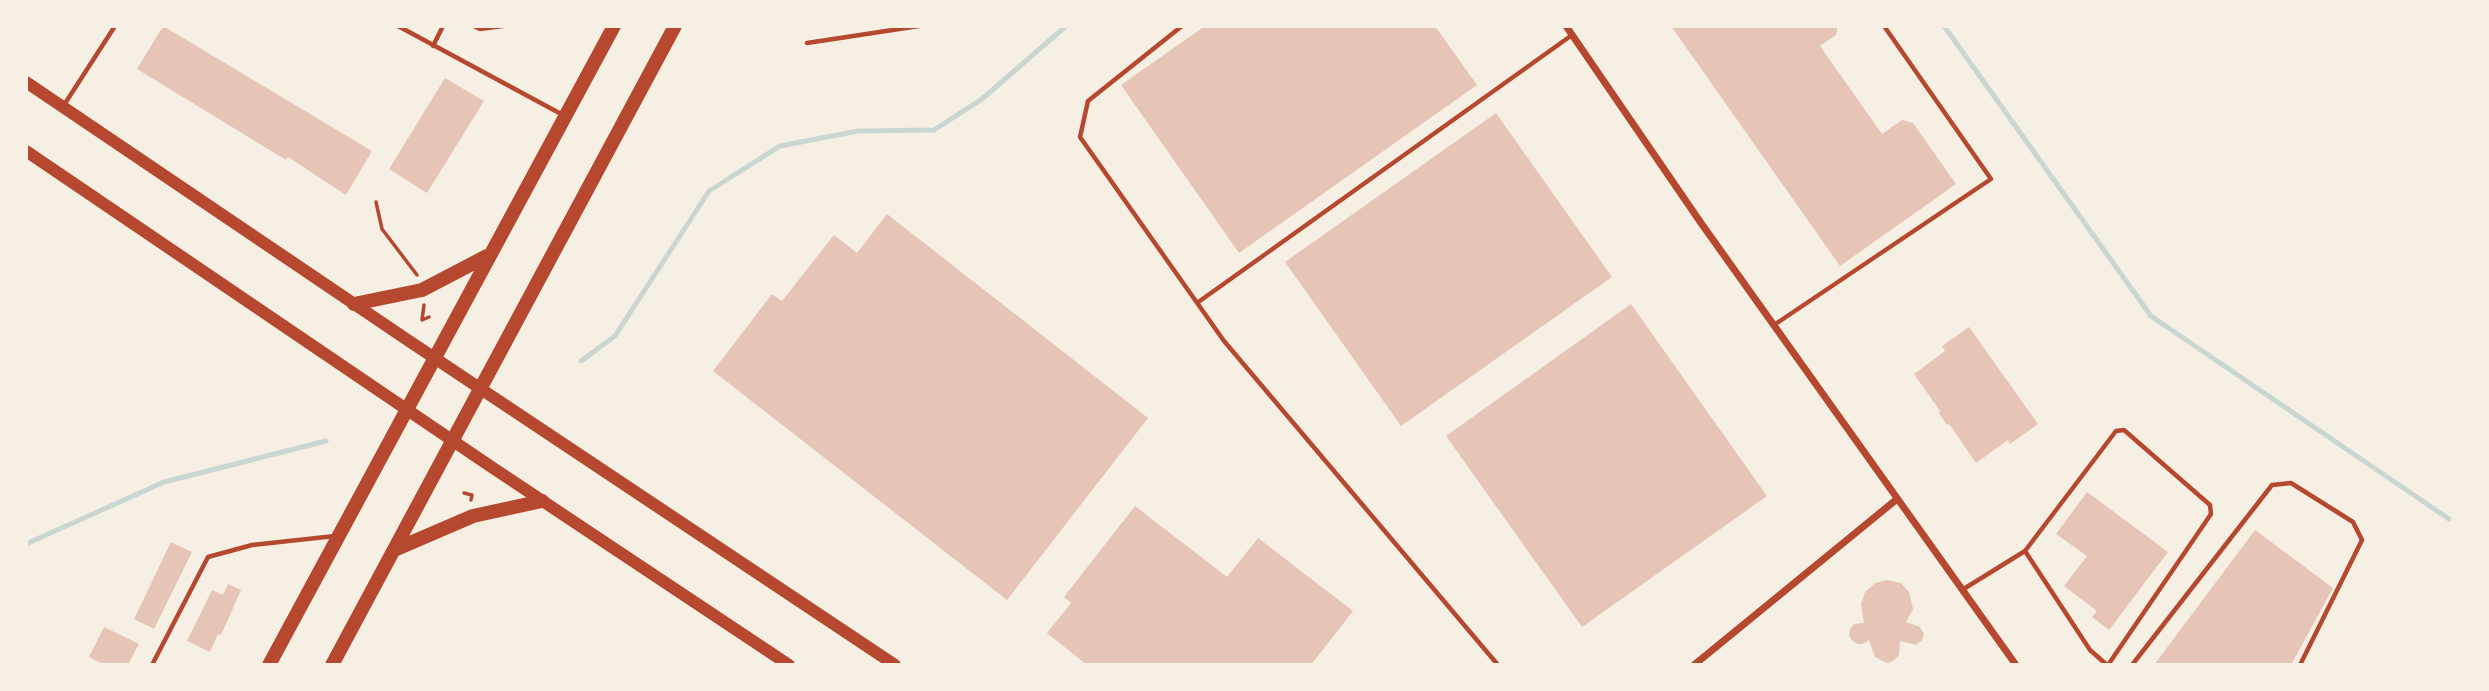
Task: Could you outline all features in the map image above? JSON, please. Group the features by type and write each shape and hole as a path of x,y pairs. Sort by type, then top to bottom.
{"main road":[{"path":"270,665 614,26"},
{"path":"332,665 675,26"},
{"path":"26,82 895,665"},
{"path":"26,151 406,410 789,665"},
{"path":"354,304 422,290 489,255"},
{"path":"394,550 473,516 542,501"}],"street":[{"path":"1566,26 2016,665"},
{"path":"1694,665 1897,499"}],"lane":[{"path":"63,107 115,26"},
{"path":"398,26 564,116"},
{"path":"433,46 443,26"},
{"path":"474,26 480,29 503,26"},
{"path":"807,43 919,26"},
{"path":"1182,26 1088,101 1080,136 1224,341 1498,665"},
{"path":"1774,325 1991,179 1884,26"},
{"path":"1197,303 1572,35"},
{"path":"1962,590 2025,551 2116,431 2124,430 2210,505 2211,514 2108,665 2090,650 2025,551"},
{"path":"2132,665 2272,485 2291,483 2353,522 2362,540 2300,665"},
{"path":"152,665 208,557 252,545 338,536"}],"path":[{"path":"376,202 382,229 417,276"},
{"path":"425,298 422,320 429,317"}],"building":[{"path":"163,26 372,151 346,195 288,157 286,160 137,69"},
{"path":"1205,26 1435,26 1477,85 1239,253 1121,85"},
{"path":"1671,26 1838,26 1836,35 1820,46 1882,134 1902,120 1913,123 1956,184 1840,266"},
{"path":"445,78 484,101 427,193 389,169"},
{"path":"1496,113 1612,277 1401,426 1285,262"},
{"path":"887,214 1148,418 1007,600 713,371 772,294 782,301 834,235 857,253"},
{"path":"1631,304 1767,496 1582,627 1446,436"},
{"path":"1969,327 2038,424 2010,444 2008,440 1976,463 1950,425 1946,424 1914,374 1945,351 1942,346"},
{"path":"2087,492 2168,552 2109,630 2092,617 2097,611 2064,586 2087,556 2056,534"},
{"path":"1135,506 1227,577 1258,538 1353,611 1311,665 1087,665 1047,633 1071,603 1064,597"},
{"path":"2255,530 2333,588 2291,665 2154,665"},
{"path":"171,542 192,552 154,629 134,619"},
{"path":"1887,580 1901,583 1909,592 1913,609 1906,622 1920,627 1924,634 1916,645 1900,641 1899,655 1887,663 1875,657 1869,640 1858,644 1852,641 1849,635 1854,624 1864,623 1861,604 1865,592 1875,583"},
{"path":"228,584 241,590 221,635 218,634 210,652 187,641 212,590 223,595"},
{"path":"104,627 139,644 128,665 105,665 89,657"}],"waterway":[{"path":"581,361 615,336 709,191 780,146 858,131 934,130 982,99 1066,26"},
{"path":"1944,26 2151,316 2449,519"},
{"path":"26,544 164,482 326,441"}]}
